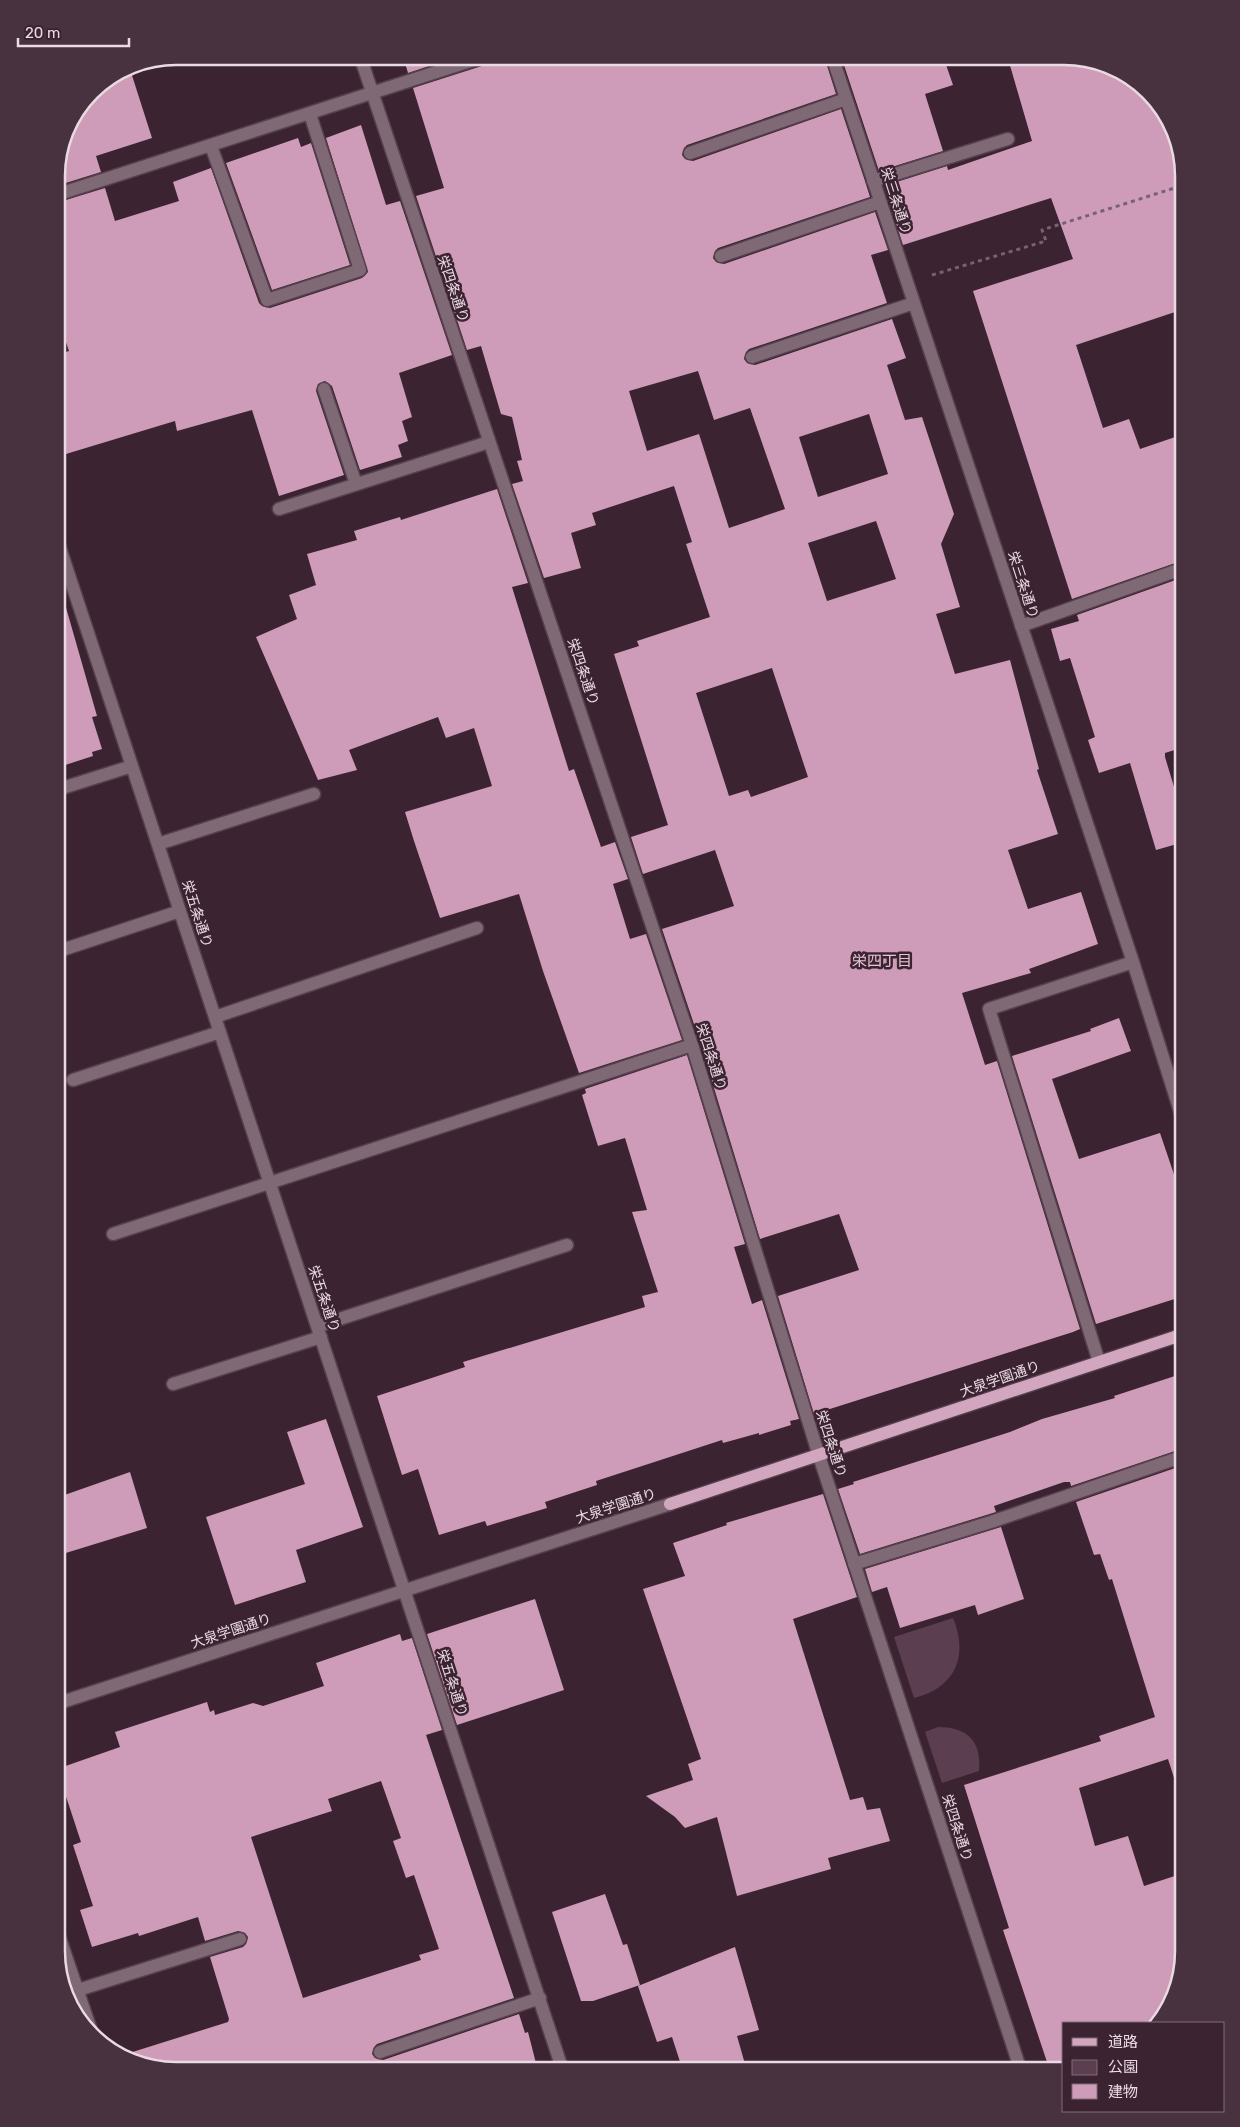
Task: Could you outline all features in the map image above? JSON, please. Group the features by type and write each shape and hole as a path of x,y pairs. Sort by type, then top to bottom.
{"main road":[{"name":"大泉学園通り","path":"670,1504 1175,1337"}],"street":[{"name":"栄四条通り","path":"363,65 692,1046 819,1456 1018,2062"},
{"path":"65,193 459,65"},
{"name":"栄三条通り","path":"835,65 1133,962 1175,1095"},
{"path":"690,153 846,98"},
{"path":"211,146 267,300 351,273 360,270 310,114"},
{"path":"873,181 1008,139"},
{"path":"721,256 880,202"},
{"path":"752,357 914,303"},
{"path":"324,389 356,484"},
{"path":"279,508 489,442"},
{"name":"栄五条通り","path":"65,563 406,1590 560,2062"},
{"path":"1021,626 1175,571"},
{"path":"65,787 132,766"},
{"path":"158,844 314,794"},
{"path":"65,949 180,911"},
{"path":"215,1017 477,928"},
{"path":"1098,1362 989,1010 1133,962"},
{"path":"73,1080 220,1032"},
{"path":"114,1234 692,1046"},
{"path":"173,1384 567,1245"},
{"path":"854,1564 991,1522 1175,1459"},
{"name":"大泉学園通り","path":"65,1701 670,1504"},
{"path":"78,1990 240,1939"},
{"path":"65,1953 86,2016"},
{"path":"380,2052 540,1998"}],"path":[{"path":"907,283 1046,241 1042,230 1175,188"}],"green space":[{"path":"953,1618 958,1632 959,1645 959,1657 955,1668 940,1687 914,1698 894,1637"},
{"path":"938,1727 957,1730 965,1733 970,1738 978,1751 979,1771 942,1783 925,1732"}],"building":[{"path":"406,65 432,65 408,73"},
{"path":"485,65 827,65 836,94 687,145 682,155 685,159 693,161 841,109 870,197 718,248 713,258 716,262 724,264 875,212 888,250 871,255 887,303 749,349 744,359 747,363 755,365 892,319 906,358 887,365 905,420 922,417 954,514 941,544 960,607 936,614 955,674 1010,660 1039,769 1037,770 1058,834 1008,850 1028,909 1081,892 1098,944 1029,969 1031,973 962,993 985,1065 997,1061 1080,1329 814,1414 778,1296 859,1270 839,1214 760,1239 700,1042 662,929 734,906 715,850 643,874 631,837 668,825 614,654 639,646 637,641 710,617 686,544 692,542 674,486 592,513 596,525 571,533 581,568 544,578 512,484 523,481 517,461 522,460 512,417 501,414 481,346 467,350 416,196 444,188 413,88","holes":["698,371 714,420 750,408 785,509 729,528 699,434 647,451 629,391","869,414 888,474 818,497 799,437","876,521 896,579 827,601 808,543","772,668 808,777 751,797 748,790 729,796 696,693"]},
{"path":"844,65 946,65 953,85 925,94 943,151 879,171"},
{"path":"1010,65 1071,65 1086,67 1113,76 1126,84 1147,103 1164,127 1174,162 1175,312 1076,345 1103,428 1129,419 1140,449 1175,437 1175,563 1072,599 973,291 1073,259 1051,198 903,245 884,186 947,166 948,170 1032,141"},
{"path":"132,74 152,138 96,156 101,172 65,183 66,162 73,134 88,108 114,84"},
{"path":"361,125 386,205 400,201 452,355 399,373 412,417 402,421 408,441 398,445 402,457 360,470 332,386 325,381 318,384 316,391 344,475 279,496 252,410 177,431 175,421 65,454 65,352 69,351 65,339 65,200 105,188 115,221 179,201 173,182 211,168 259,303 270,308 362,278 368,272 326,138"},
{"path":"298,138 301,147 311,143 350,265 272,290 226,163"},
{"path":"497,489 528,583 512,587 569,771 574,769 601,847 615,842 628,879 613,884 630,939 646,934 682,1040 579,1073 543,971 519,894 440,918 405,812 492,786 474,728 446,738 438,717 349,750 357,770 318,780 256,637 297,619 289,595 316,585 307,554 357,540 354,531 400,517 401,520"},
{"path":"1175,580 1175,750 1165,753 1165,757 1175,790 1175,845 1156,850 1130,763 1099,773 1088,740 1095,737 1070,658 1060,661 1051,629 1079,621 1077,615"},
{"path":"65,604 97,716 92,717 102,749 92,752 93,756 65,765"},
{"path":"1119,1018 1131,1051 1052,1079 1079,1159 1160,1133 1175,1177 1175,1299 1096,1324 1012,1056 1091,1031 1090,1029"},
{"path":"687,1055 745,1244 734,1247 752,1304 762,1300 799,1419 790,1421 791,1425 759,1435 759,1433 723,1443 722,1440 596,1481 597,1485 545,1502 547,1508 487,1526 485,1521 439,1535 418,1469 402,1475 377,1396 465,1367 463,1362 645,1307 642,1296 658,1292 632,1212 647,1210 625,1138 598,1146 582,1095 586,1093 585,1089"},
{"path":"1175,1376 1175,1451 1071,1486 1070,1482 1064,1482 994,1506 996,1512 860,1554 838,1489 854,1484 853,1482 1010,1432 1042,1419 1115,1398 1114,1396"},
{"path":"326,1419 363,1527 296,1550 306,1582 235,1605 206,1517 305,1484 287,1432"},
{"path":"1175,1468 1175,1781 1168,1759 1079,1788 1095,1846 1128,1836 1144,1886 1175,1876 1175,1951 1174,1965 1167,1993 1149,2022 1062,2022 1062,2062 1047,2062 1003,1930 1009,1928 964,1785 1101,1741 1099,1736 1155,1717 1112,1579 1109,1580 1100,1554 1094,1555 1076,1502"},
{"path":"130,1472 147,1528 65,1553 65,1495"},
{"path":"823,1494 857,1597 793,1619 850,1800 863,1797 867,1810 880,1808 890,1841 828,1858 831,1869 737,1896 717,1817 685,1828 675,1817 646,1796 693,1780 688,1764 701,1759 643,1589 685,1576 673,1543 727,1525 726,1523"},
{"path":"1001,1527 1024,1599 978,1615 975,1605 900,1628 887,1587 872,1592 865,1569"},
{"path":"535,1599 564,1690 457,1725 427,1634"},
{"path":"400,1634 402,1641 412,1638 442,1730 426,1735 514,1998 377,2044 372,2054 375,2058 383,2060 519,2014 525,2033 528,2032 536,2062 169,2062 154,2060 131,2053 228,2022 229,2019 210,1957 243,1947 248,1937 245,1933 238,1931 205,1941 198,1917 139,1936 138,1933 92,1947 80,1910 93,1906 73,1845 81,1842 65,1793 65,1766 120,1747 115,1732 207,1702 210,1712 214,1710 215,1715 253,1703 263,1706 324,1686 316,1663","holes":["381,1781 401,1838 393,1841 406,1878 414,1875 439,1949 419,1955 421,1960 303,1998 251,1837 332,1811 328,1799"]},
{"path":"605,1894 623,1945 627,1944 640,1985 593,2001 581,2001 552,1912"},
{"path":"735,1947 759,2030 737,2036 744,2062 680,2062 672,2037 657,2042 638,1986"}],"district":[{"name":"栄四丁目","path":"882,961"}]}
